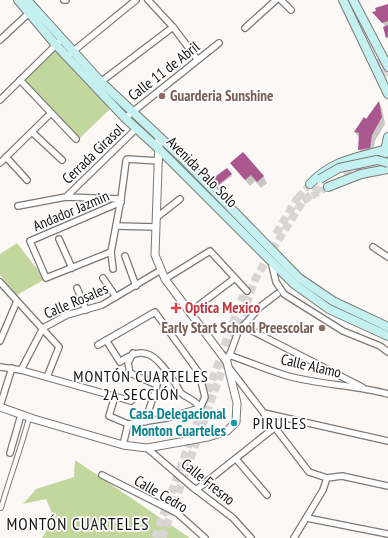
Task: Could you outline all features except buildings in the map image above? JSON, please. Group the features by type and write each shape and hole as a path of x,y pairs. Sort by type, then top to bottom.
{"main road":[{"name":"Avenida Palo Solo","path":"18,0 32,11 98,84 124,118 159,149 303,292 319,303 388,336"},
{"name":"Avenida Palo Solo","path":"27,0 32,11"},
{"path":"343,0 388,94"},
{"path":"353,0 388,67"},
{"path":"363,20 365,32 378,58"},
{"name":"Avenida Palo Solo","path":"98,84 182,158 304,282 333,301 388,327"},
{"path":"386,152 337,163 318,175 310,184 324,183 388,169 384,160 386,152 388,137"},
{"path":"377,160 386,152"},
{"path":"324,183 339,168 377,160 388,163"},
{"path":"324,183 344,174"},
{"path":"226,216 232,210"},
{"path":"352,320 355,312"}],"street":[{"path":"70,54 136,0"},
{"path":"148,0 173,27 197,59"},
{"path":"245,28 276,0"},
{"path":"281,0 291,10"},
{"path":"0,40 32,11"},
{"path":"98,84 173,27"},
{"path":"0,100 59,42"},
{"name":"Calle 11 de Abril","path":"124,118 219,43"},
{"path":"20,80 76,139"},
{"path":"0,163 51,113"},
{"name":"Cerrada Girasol","path":"66,197 137,128"},
{"path":"32,132 62,160"},
{"path":"159,138 157,217 154,255 165,279 228,359 243,387 309,472 327,478 342,476 388,486"},
{"path":"6,157 28,180"},
{"path":"113,269 111,252 121,201 126,159 158,161"},
{"path":"18,206 66,197 121,201"},
{"path":"157,217 180,199"},
{"name":"Andador Jazmin","path":"72,268 46,278 30,241 121,201"},
{"path":"116,226 156,227"},
{"path":"59,239 72,268 111,252"},
{"path":"373,247 388,257"},
{"path":"165,279 210,251 247,291"},
{"path":"125,256 136,286"},
{"path":"271,261 276,282 284,294 343,331 380,346 388,352"},
{"name":"Calle Rosales","path":"43,328 67,315 102,306 161,270"},
{"path":"103,278 116,298"},
{"path":"190,312 235,278"},
{"path":"0,282 59,347 47,378"},
{"path":"77,288 86,310"},
{"path":"12,368 0,407 29,418 123,446 147,448 208,438 227,431 236,422 237,403 228,359 238,332 264,303 277,294"},
{"path":"0,341 17,301"},
{"path":"98,345 155,312 199,372 205,397 200,408 167,418 128,424 109,416 115,396"},
{"path":"243,326 364,388"},
{"path":"21,370 43,328"},
{"path":"106,340 120,362 133,353 146,352 157,359 182,393 197,402 200,408"},
{"path":"133,353 128,363 130,373 157,385 144,422"},
{"name":"Calle Alamo","path":"228,359 288,376 338,386 364,388 388,394"},
{"path":"0,367 21,370 131,401"},
{"path":"264,413 388,441"},
{"path":"10,453 21,415"},
{"path":"1,508 14,465 21,451 29,418"},
{"path":"123,446 128,424"},
{"path":"196,490 274,428"},
{"name":"Calle Fresno","path":"147,448 196,490 233,518 251,538"},
{"path":"236,458 267,495"},
{"name":"Calle Cedro","path":"102,475 177,513 204,538"},
{"path":"294,538 323,490 327,478"},
{"path":"307,518 388,534"}],"green space":[{"path":"55,51 110,109 80,138 25,80"},
{"path":"17,243 45,279 17,295 0,275 0,254"},
{"path":"75,460 190,538 42,538 54,518 46,499 23,504 36,489 74,477"}],"tunnel":[{"path":"378,58 388,79"},
{"path":"344,174 367,164"},
{"path":"298,197 310,184"},
{"path":"234,338 255,280 269,255 303,201 325,184"},
{"path":"303,201 328,187"},
{"path":"276,234 298,197"},
{"path":"155,538 243,295"},
{"path":"162,538 227,356"}],"place":[{"name":"Guarderia Sunshine","path":"162,96"},
{"name":"Optica Mexico","path":"176,308"},
{"name":"Early Start School Preescolar","path":"322,328"},
{"name":"Casa Delegacional Monton Cuarteles","path":"234,423"}],"district":[{"name":"MONTÓN CUARTELES 2A SECCIÓN","path":"141,385"},
{"name":"PIRULES","path":"280,423"},
{"name":"MONTÓN CUARTELES","path":"78,524"}]}
